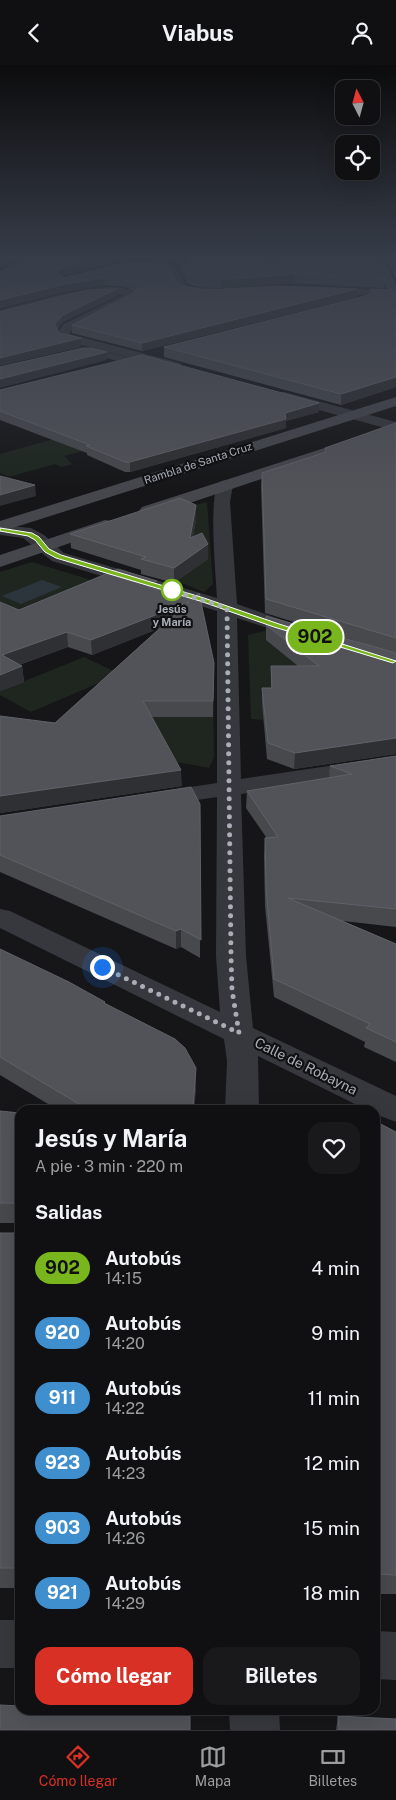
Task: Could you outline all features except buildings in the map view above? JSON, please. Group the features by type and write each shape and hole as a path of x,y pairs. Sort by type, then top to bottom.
{"main road":[{"name":"Rambla de Santa Cruz","path":"0,528 396,401"},
{"path":"346,416 391,429"},
{"path":"134,516 391,429"},
{"path":"0,561 116,522"}],"street":[{"path":"64,336 190,370"},
{"path":"101,368 172,350"},
{"path":"274,393 346,416"},
{"path":"225,485 222,502 227,608 231,956 232,990 243,1061 242,1105"},
{"path":"0,528 30,534 43,547 58,557 323,639"},
{"path":"134,803 396,763"},
{"name":"Calle de Robayna","path":"0,917 396,1110"},
{"path":"0,1644 15,1644"},
{"path":"380,1655 396,1656"},
{"path":"254,1715 255,1730"}],"lane":[{"path":"65,355 92,351 128,361"}],"shaded area":[{"path":"108,424 83,451 64,456 72,464 62,467 55,464 9,477 0,473 0,454"},
{"path":"207,502 213,584 204,592 177,581 197,567 180,513 195,505"},
{"path":"32,562 101,583 23,615 0,606 0,572"},
{"path":"42,580 62,587 21,604 2,596"},
{"path":"268,630 396,669 313,724 251,719 248,635"},
{"path":"84,657 120,674 31,712 0,695 0,691"},
{"path":"213,678 214,757 209,768 81,744"}],"bus line":[{"name":"902","path":"0,530 21,531 30,534 40,541 47,551 58,557 202,599 277,626 396,661"}],"place":[{"name":"Jesús y María","path":"172,590"}],"route":[{"path":"102,967 239,1033 234,1010 231,956 227,608 165,588 172,590"}]}
